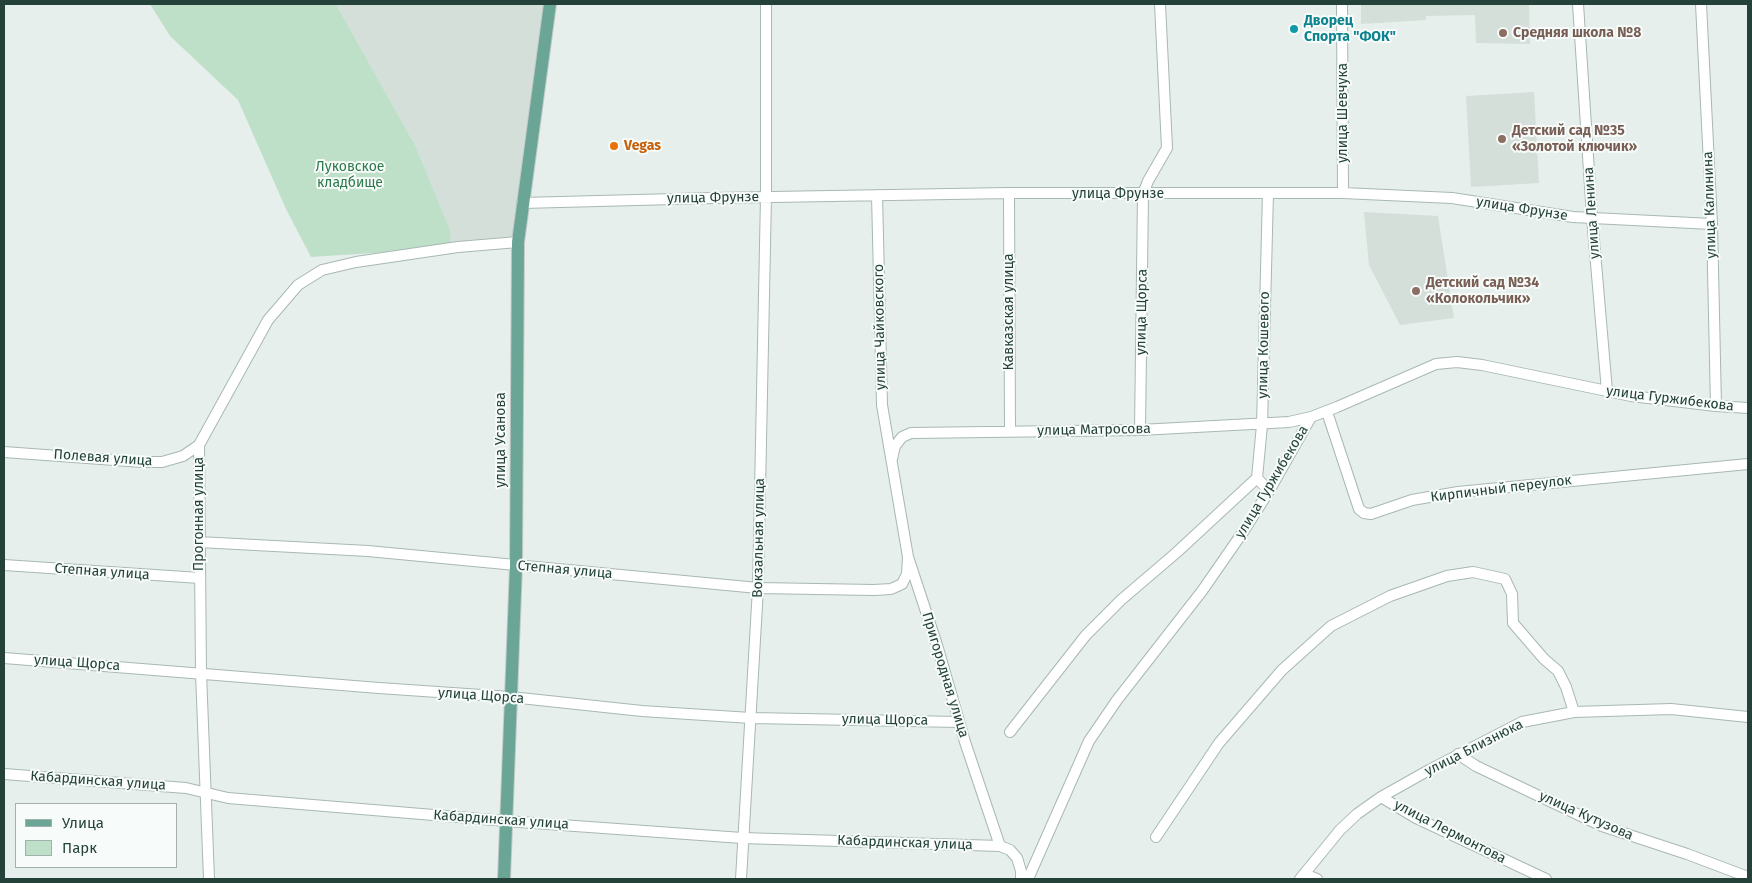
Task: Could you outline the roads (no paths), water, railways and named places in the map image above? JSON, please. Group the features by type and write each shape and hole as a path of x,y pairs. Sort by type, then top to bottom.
{"main road":[{"name":"улица Усанова","path":"504,879 516,566 518,242 550,4"}],"street":[{"name":"Вокзальная улица","path":"741,879 758,588 766,197 766,4"},
{"path":"1143,194 1148,181 1167,148 1160,4"},
{"name":"улица Шевчука","path":"1342,4 1343,193"},
{"name":"улица Ленина","path":"1578,4 1606,391"},
{"name":"улица Калинина","path":"1701,4 1712,224 1716,406"},
{"name":"улица Фрунзе","path":"522,203 1009,193 1343,193 1452,198 1573,217 1712,224"},
{"name":"Кавказская улица","path":"1009,193 1010,432"},
{"name":"улица Кошевого","path":"1257,478 1262,425 1268,193"},
{"name":"улица Щорса","path":"1140,430 1143,194"},
{"name":"улица Чайковского","path":"877,195 882,404 892,459"},
{"name":"Прогонная улица","path":"209,879 201,673 198,445 232,381 268,320 298,285 322,270 356,262 458,247 518,242"},
{"name":"улица Гуржибекова","path":"1028,879 1089,741 1117,700 1202,591 1269,491 1311,417 1327,412 1436,364 1457,362 1482,365 1631,396 1748,408"},
{"name":"Кирпичный переулок","path":"1327,412 1359,508 1364,513 1372,514 1412,500 1458,492 1748,464"},
{"name":"улица Матросова","path":"892,459 895,446 902,437 911,433 1140,430 1262,425 1311,417"},
{"name":"Полевая улица","path":"4,452 162,462 183,456 198,445"},
{"name":"Пригородная улица","path":"892,459 908,557 1000,846"},
{"path":"1257,478 1269,491"},
{"name":"улица Гуржибекова","path":"1010,732 1086,635 1121,600 1176,553 1257,478"},
{"name":"Степная улица","path":"199,542 368,551 758,588 891,589 902,584 907,574 908,557"},
{"name":"Степная улица","path":"4,566 200,578"},
{"path":"1156,837 1219,744 1282,670 1331,626 1390,596 1447,576 1473,572 1505,579 1512,594 1513,623 1544,659 1558,671 1566,687 1574,712"},
{"name":"улица Щорса","path":"4,658 511,697 642,711 751,718 959,722"},
{"name":"улица Близнюка","path":"1302,876 1340,830 1357,814 1382,797 1458,754 1522,722 1574,712 1671,709 1748,717"},
{"name":"улица Кутузова","path":"1458,754 1476,766 1602,826 1687,854 1748,877"},
{"name":"Кабардинская улица","path":"4,774 186,788 228,798 506,821 742,838 1000,846"},
{"name":"улица Лермонтова","path":"1382,797 1416,818 1546,879"},
{"path":"1000,846 1010,850 1017,858 1021,879"},
{"path":"1302,876 1317,879"}],"place":[{"name":"Дворец Спорта \"ФОК\"","path":"1294,29"},
{"name":"Средняя школа №8","path":"1503,33"},
{"name":"Детский сад №35 «Золотой ключик»","path":"1502,139"},
{"name":"Vegas","path":"614,146"},
{"name":"Детский сад №34 «Колокольчик»","path":"1416,291"}],"park label":[{"name":"Луковское кладбище","path":"350,176"}]}
